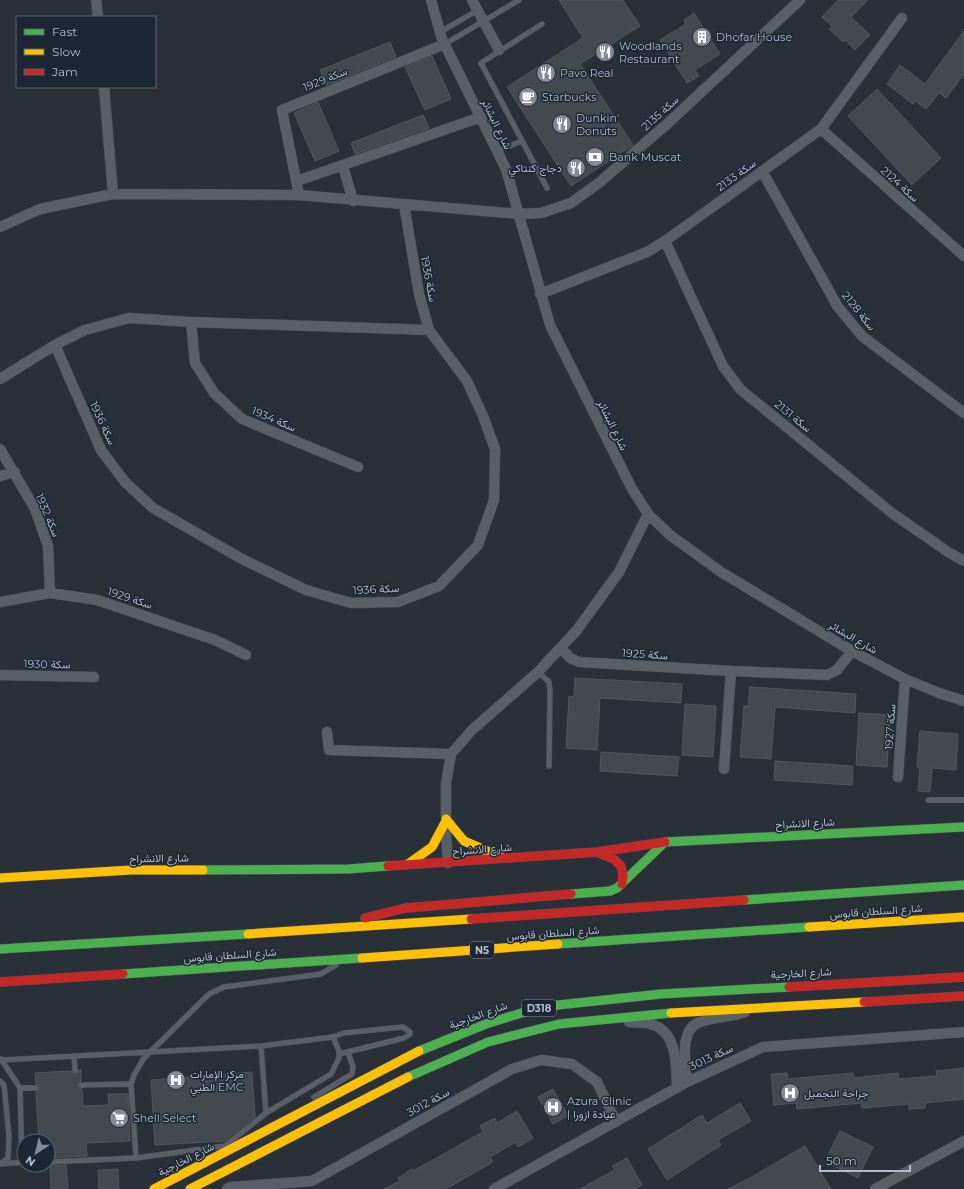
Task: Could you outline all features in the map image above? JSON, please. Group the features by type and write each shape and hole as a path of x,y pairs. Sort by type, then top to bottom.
{"main road":[{"path":"406,866 429,851 437,842 446,820 464,841 484,851 507,859"},
{"name":"شارع الانشراح","path":"0,878 131,870 348,869 406,866 596,852 665,842 964,827"},
{"path":"316,930 406,908 610,891 622,884 648,856 665,842"},
{"path":"596,852 618,861 622,865 624,873 622,884"},
{"name":"شارع السلطان قابوس","path":"0,949 316,930 964,884"},
{"name":"شارع السلطان قابوس","path":"0,982 964,917"},
{"name":"شارع الخارجية","path":"154,1189 274,1128 312,1106 419,1051 486,1024 531,1010 558,1004 660,994 964,977"},
{"name":"D318","path":"190,1189 427,1067 488,1042 559,1024 595,1019 764,1006 964,996"}],"street":[{"path":"96,0 98,16"},
{"name":"شارع البشائر","path":"431,0 444,44 506,169 540,294 550,325 630,487 648,514 670,535 721,572 852,651 905,679 939,693 964,701"},
{"path":"472,0 499,50"},
{"name":"سكة 2135","path":"519,214 541,213 571,203 638,150 800,0"},
{"name":"سكة 2133","path":"540,294 647,252 666,241 762,170 821,129 902,18"},
{"name":"سكة 1929","path":"299,194 282,110 444,44"},
{"path":"104,88 113,194"},
{"path":"297,181 481,117"},
{"name":"سكة 2124","path":"821,129 964,256"},
{"path":"343,166 353,200"},
{"name":"سكة 2128","path":"762,170 838,307 862,336 964,412"},
{"path":"0,227 40,209 113,194 299,194 519,214"},
{"name":"سكة 1936","path":"55,345 101,450 125,482 153,508 242,559 306,590 351,603 398,602 439,586 478,546 494,500 494,450 483,416 467,381 428,330 419,294 404,204"},
{"name":"سكة 2131","path":"666,241 723,366 740,389 892,513 948,552 964,561"},
{"path":"0,379 55,345 85,330 129,318 191,322 428,330"},
{"name":"سكة 1934","path":"191,322 195,363 214,393 242,419 358,467"},
{"name":"سكة 1932","path":"0,448 35,509 48,546 50,594"},
{"path":"0,476 14,472"},
{"path":"448,863 446,783 451,754 472,730 538,672 577,630 619,572 648,514"},
{"name":"سكة 1929","path":"0,602 50,594 97,600 214,640 246,655"},
{"name":"سكة 1925","path":"561,648 570,658 579,662 826,675 837,670 852,651"},
{"path":"724,769 732,671"},
{"name":"سكة 1930","path":"0,675 94,677"},
{"name":"سكة 1927","path":"898,776 905,679"},
{"path":"327,732 329,750 451,754"},
{"path":"687,1082 685,1046 687,1035 692,1027 699,1022 732,1017 764,1006"},
{"path":"595,1019 650,1024 663,1029 668,1035 672,1044 676,1066 676,1088"},
{"name":"سكة 3013","path":"494,1189 687,1082 763,1047 964,1032"},
{"name":"سكة 3012","path":"227,1189 231,1187 312,1181 512,1069 542,1060 572,1064 597,1082 616,1122"},
{"path":"875,1189 964,1141"}],"lane":[{"path":"444,44 519,0"},
{"path":"440,32 478,10"},
{"path":"542,24 499,50 481,63 547,188"},
{"path":"497,151 522,141"},
{"path":"538,672 549,682 549,766"},
{"path":"928,800 964,800"},
{"path":"136,1158 131,1084 138,1066 151,1051 209,994 224,987 321,974 348,959"},
{"path":"1,1059 262,1046 333,1037 344,1033 403,1027 410,1032 410,1034 404,1038 339,1054"},
{"path":"56,1161 81,1159 136,1158 225,1146 266,1114 331,1074 339,1058 333,1037"},
{"path":"262,1046 266,1114"},
{"path":"310,1099 352,1074 353,1066 348,1053"},
{"path":"74,1056 75,1071"},
{"path":"1,1059 20,1088 22,1133"},
{"path":"0,1081 4,1085 9,1137 8,1158 0,1164"},
{"path":"82,1085 131,1084"},
{"path":"20,1088 36,1088"},
{"path":"274,1128 285,1116 298,1107"},
{"path":"0,1164 16,1163"}],"building":[{"path":"559,0 623,0 640,26 580,64 633,145 571,186 507,87 583,38"},
{"path":"838,0 868,0 851,17 870,35 855,50 845,40 843,42 829,29 832,26 822,17"},
{"path":"694,13 720,54 695,70 699,76 687,83 660,40 686,24 684,20"},
{"path":"964,31 964,74 946,98 939,93 926,109 915,101 913,104 887,84 900,65 925,84"},
{"path":"390,42 396,57 326,85 320,70"},
{"path":"432,56 451,99 425,110 405,67"},
{"path":"877,89 941,158 912,185 848,116"},
{"path":"318,102 339,151 315,161 294,113"},
{"path":"423,115 429,128 355,154 351,143"},
{"path":"575,678 682,684 681,703 600,698 597,750 566,748 569,696 574,697"},
{"path":"750,687 856,694 855,713 775,707 771,759 740,757 744,706 748,706"},
{"path":"685,704 716,706 713,757 682,755"},
{"path":"859,713 890,715 887,767 856,765"},
{"path":"920,731 958,734 956,770 932,768 930,792 918,791 920,768 917,767"},
{"path":"601,752 679,757 677,776 600,771"},
{"path":"775,761 853,766 852,785 774,780"},
{"path":"964,1068 964,1099 925,1103 925,1108 909,1109 909,1104 862,1108 861,1103 797,1109 796,1103 774,1105 771,1074 787,1073 788,1079 853,1073 854,1078 898,1073 899,1079 937,1076 936,1071"},
{"path":"79,1070 81,1070 81,1081 77,1085 82,1089 83,1106 109,1105 108,1094 128,1094 130,1141 86,1143 87,1156 56,1158 56,1133 39,1133 36,1092 40,1088 36,1084 35,1073 71,1071 75,1075"},
{"path":"252,1072 255,1117 225,1141 155,1145 151,1080"},
{"name":"Azura Clinic | عيادة ازورا","path":"553,1089 568,1116 553,1124 538,1097"},
{"path":"740,1103 751,1121 718,1140 721,1145 667,1180 648,1149 702,1115 707,1123"},
{"path":"517,1111 533,1138 518,1147 516,1142 490,1157 493,1162 446,1189 384,1189 400,1181 398,1178 412,1169 413,1171 483,1132 480,1126 495,1118 497,1123"},
{"path":"840,1131 873,1147 858,1178 825,1161"},
{"path":"805,1146 831,1189 728,1189 748,1179"},
{"path":"627,1158 642,1185 635,1189 580,1189 615,1170 612,1166"},
{"path":"66,1165 68,1189 51,1189 50,1173 56,1173 56,1166"},
{"path":"118,1169 119,1189 99,1189 98,1170"}],"traffic: fast":[{"path":"665,842 964,827"},
{"path":"571,894 610,891 617,888 665,842"},
{"path":"203,870 348,869 388,866"},
{"path":"744,900 964,885"},
{"path":"558,944 809,927"},
{"path":"0,949 248,934"},
{"path":"123,974 362,958"},
{"path":"419,1051 486,1024 531,1010 558,1005 661,994 789,987"},
{"path":"408,1077 488,1042 559,1024 671,1013"}],"traffic: slow":[{"path":"446,819 464,841 501,857"},
{"path":"408,864 432,847 446,821"},
{"path":"0,878 131,870 203,870"},
{"path":"809,927 964,917"},
{"path":"248,934 471,919"},
{"path":"362,958 558,944"},
{"path":"671,1013 864,1002"},
{"path":"154,1189 419,1051"},
{"path":"190,1189 408,1077"}],"traffic: jam":[{"path":"388,866 597,852 665,842"},
{"path":"597,852 615,860 621,866 623,876 622,884"},
{"path":"365,918 406,908 571,894"},
{"path":"471,919 744,900"},
{"path":"0,982 123,974"},
{"path":"789,987 964,977"},
{"path":"864,1002 964,996"}],"place":[{"name":"Dhofar House","path":"702,37"},
{"name":"Woodlands Restaurant","path":"605,52"},
{"name":"Pavo Real","path":"546,73"},
{"name":"Starbucks","path":"528,97"},
{"name":"Dunkin' Donuts","path":"562,124"},
{"name":"Bank Muscat","path":"595,157"},
{"name":"دجاج كنتاكي","path":"576,168"},
{"name":"مركز الإمارات الطبي EMC","path":"176,1080"},
{"name":"جراحة التجميل","path":"790,1093"},
{"name":"Azura Clinic | عيادة ازورا","path":"553,1107"},
{"name":"Shell Select","path":"119,1118"}]}
